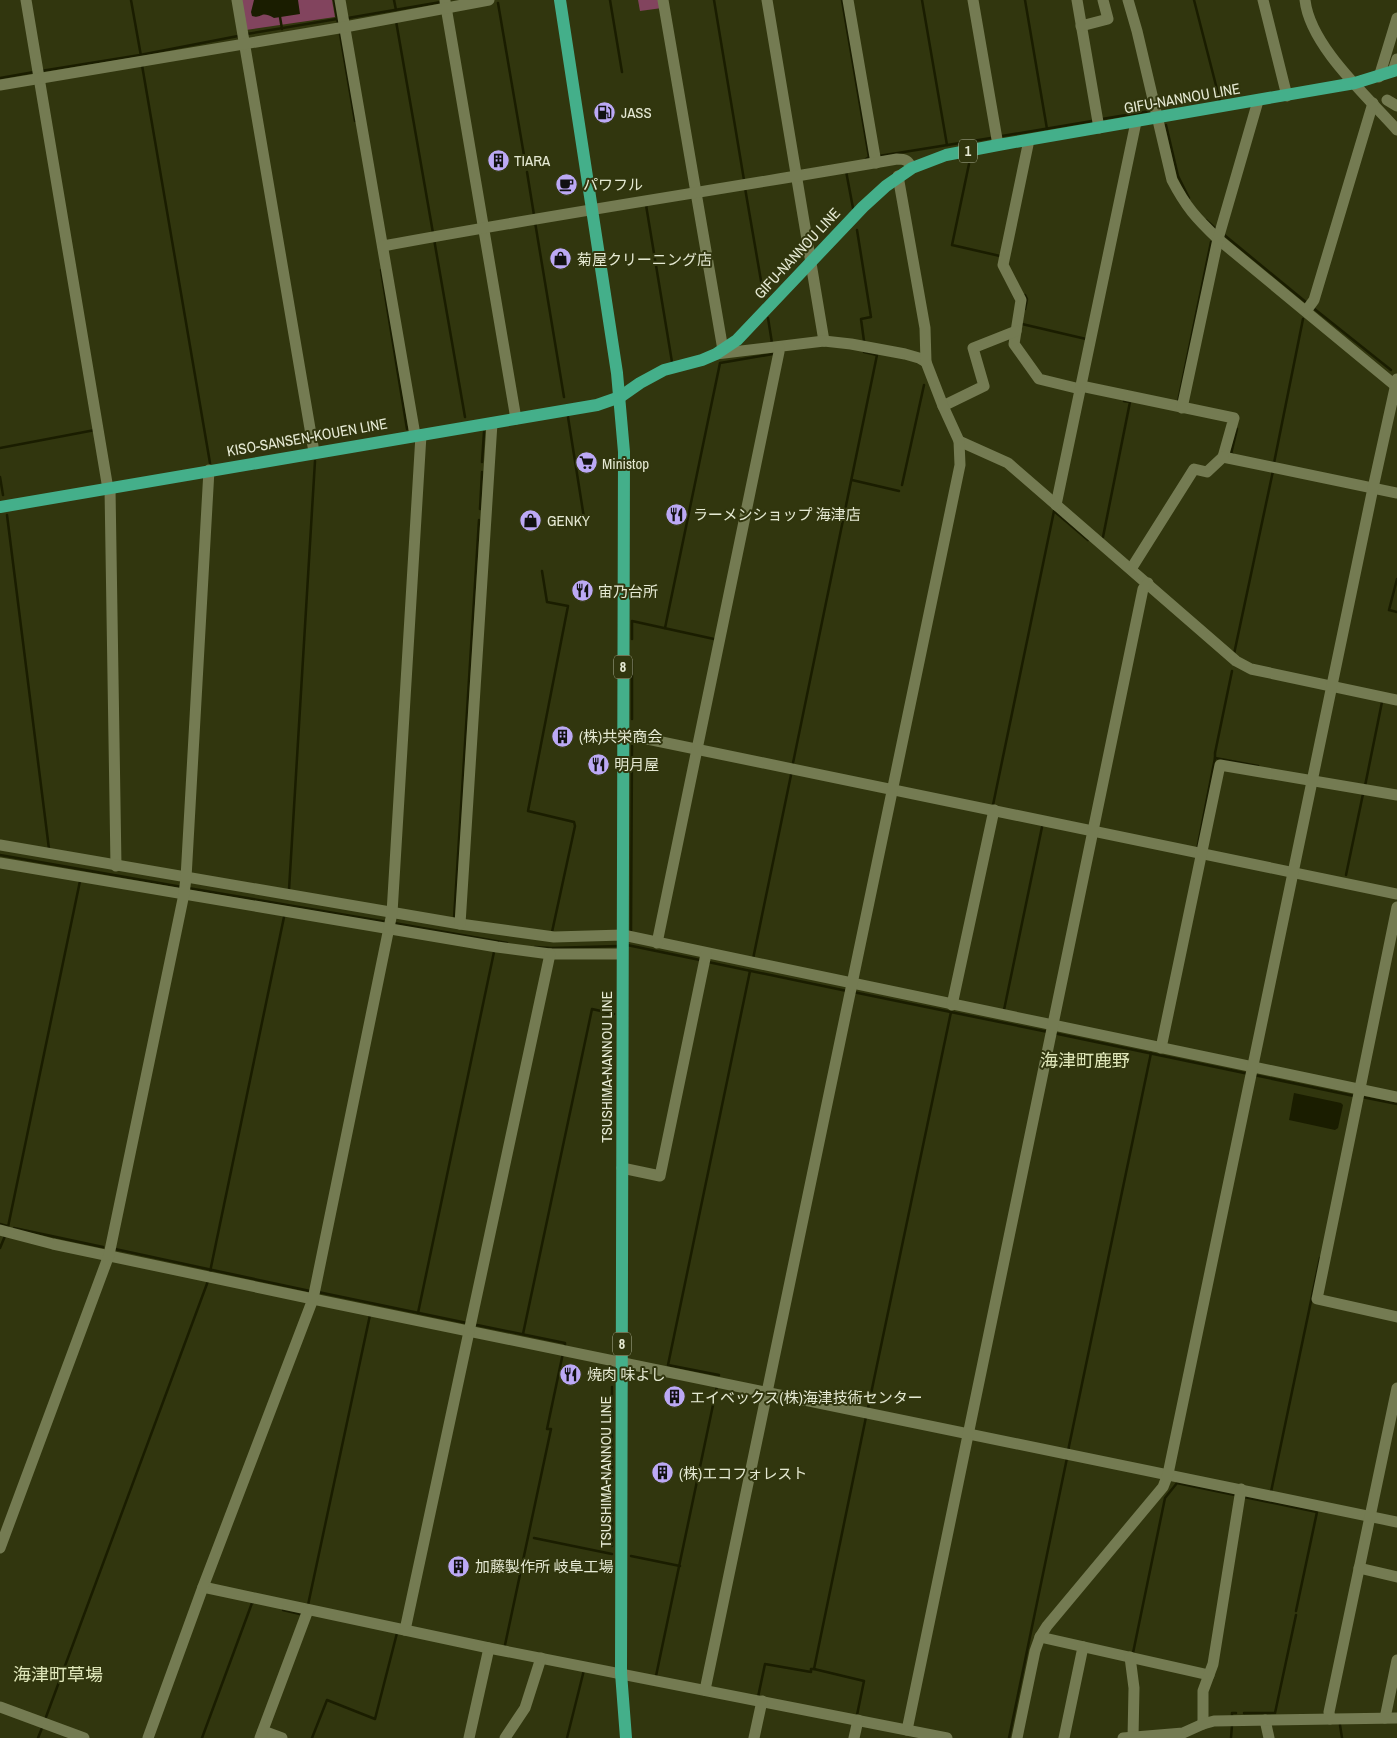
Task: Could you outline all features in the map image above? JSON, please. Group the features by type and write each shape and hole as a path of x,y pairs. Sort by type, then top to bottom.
{"main road":[{"path":"560,0 620,397"},
{"name":"GIFU-NANNOU LINE","path":"620,397 664,370 702,360 720,352 748,329 810,261 863,207 898,176 912,168 946,155 1355,84 1395,70"},
{"name":"KISO-SANSEN-KOUEN LINE","path":"0,507 597,405 620,397"},
{"name":"TSUSHIMA-NANNOU LINE","path":"620,397 624,452 621,1673 625,1736"}],"street":[{"path":"26,0 109,489 116,866"},
{"path":"237,0 314,452"},
{"path":"148,1738 203,1587 313,1299 392,914 418,435 340,0"},
{"path":"0,85 345,27 446,4 489,0"},
{"path":"663,0 696,192 720,352 824,341 905,354 926,362"},
{"path":"767,0 795,177 824,341"},
{"path":"848,0 876,163"},
{"path":"973,0 998,146"},
{"path":"1077,0 1098,128"},
{"path":"1081,26 1108,19 1103,0"},
{"path":"1017,1738 1035,1651 1040,1637 1053,1618 1163,1487 1168,1474 1396,384 1196,219 1182,199 1172,180 1128,0"},
{"path":"1263,0 1287,96"},
{"path":"1305,0 1314,30 1327,50 1397,130"},
{"path":"446,4 516,419"},
{"path":"1379,77 1397,18"},
{"path":"1395,70 1397,59"},
{"path":"1182,408 1218,238 1258,101"},
{"path":"1306,311 1314,300 1373,103"},
{"path":"1056,505 1136,122"},
{"path":"1029,140 1003,265 1021,300 1014,344 1039,379 1234,418 1224,457 1207,472 1194,469 1131,569"},
{"path":"383,246 483,227 876,163 904,159 909,162 912,168"},
{"path":"705,1690 960,465 959,441 942,406 926,362 925,328 898,176"},
{"path":"942,406 984,386 973,348 1016,332"},
{"path":"657,943 779,352 778,347"},
{"path":"460,924 492,423"},
{"path":"959,441 1008,463 1236,661 1251,670 1397,700"},
{"path":"1224,457 1397,493"},
{"path":"0,1548 109,1255 184,893 209,470"},
{"path":"907,1730 1143,590 1148,583"},
{"path":"623,734 1294,873 1396,890"},
{"path":"1158,1048 1198,853 1220,765 1314,777 1397,795"},
{"path":"952,1005 994,810"},
{"path":"0,845 392,914 554,937 623,944"},
{"path":"0,863 389,928 497,948 550,954 623,944 657,943 705,958 851,988 952,1005 1052,1030 1158,1048 1358,1094 1397,1097"},
{"path":"1397,907 1318,1299 1397,1317"},
{"path":"405,1630 550,954"},
{"path":"622,1168 660,1176 705,958"},
{"path":"0,1230 53,1244 313,1299 1397,1522"},
{"path":"1330,1719 1329,1712 1397,1388"},
{"path":"1203,1724 1203,1692 1213,1664 1241,1489"},
{"path":"1359,1568 1397,1577"},
{"path":"203,1587 489,1648 947,1738"},
{"path":"282,1738 261,1734 308,1610"},
{"path":"1040,1637 1209,1675"},
{"path":"1064,1738 1083,1647"},
{"path":"469,1738 489,1648"},
{"path":"1130,1657 1134,1688 1130,1738 1183,1733 1214,1721 1397,1718"},
{"path":"505,1738 525,1708 542,1658"},
{"path":"1385,1718 1397,1660"},
{"path":"754,1738 762,1701"},
{"path":"0,1707 84,1738"},
{"path":"854,1738 858,1720"},
{"path":"1266,1720 1269,1738"}],"shaded area":[{"path":"241,0 332,0 335,17 246,30"},
{"path":"254,0 298,0 300,14 274,18 266,15 252,16"},
{"path":"638,0 661,0 662,8 640,11"},
{"path":"1294,1093 1341,1103 1343,1105 1338,1128 1335,1130 1289,1120"}],"waterway":[{"path":"131,0 141,56"},
{"path":"334,0 338,24"},
{"path":"394,0 396,10"},
{"path":"610,0 622,72"},
{"path":"714,0 744,180"},
{"path":"842,0 869,157 866,159"},
{"path":"922,0 947,145"},
{"path":"1025,0 1047,129"},
{"path":"1194,0 1220,101"},
{"path":"348,18 441,2"},
{"path":"498,3 526,167"},
{"path":"280,17 282,29"},
{"path":"247,34 337,19"},
{"path":"396,21 433,233"},
{"path":"340,34 355,121"},
{"path":"41,71 140,55 238,36"},
{"path":"142,65 210,463"},
{"path":"0,78 34,72"},
{"path":"1102,119 1150,111"},
{"path":"1002,136 1092,121"},
{"path":"1166,125 1178,176 1189,198"},
{"path":"879,156 991,138"},
{"path":"969,164 952,245 1000,256"},
{"path":"846,171 853,208"},
{"path":"527,172 534,215"},
{"path":"745,188 764,298"},
{"path":"646,205 672,362"},
{"path":"1206,220 1217,230"},
{"path":"535,222 564,397"},
{"path":"857,230 871,317 861,319 864,341"},
{"path":"1223,234 1307,303"},
{"path":"434,239 465,417"},
{"path":"1178,402 1211,242"},
{"path":"381,270 407,429"},
{"path":"1025,295 1027,299 1025,309"},
{"path":"1312,307 1391,370"},
{"path":"768,318 772,343"},
{"path":"1272,462 1274,463 1303,319"},
{"path":"1022,324 1086,339"},
{"path":"793,763 877,355 864,352 864,350"},
{"path":"665,628 720,363 773,354"},
{"path":"902,485 924,385"},
{"path":"1103,537 1130,402 1124,401"},
{"path":"568,417 585,524"},
{"path":"1233,454 1231,454 1237,429"},
{"path":"0,448 95,430"},
{"path":"482,462 484,432"},
{"path":"289,890 315,461"},
{"path":"1234,654 1273,471"},
{"path":"480,509 482,472"},
{"path":"0,477 3,495"},
{"path":"852,480 899,491"},
{"path":"993,805 1054,511 1088,540"},
{"path":"7,515 49,849"},
{"path":"454,919 479,520"},
{"path":"542,571 547,602 568,606 528,811 574,822 575,826 552,932"},
{"path":"1397,579 1389,610 1397,612"},
{"path":"632,639 632,621 714,639"},
{"path":"632,661 632,719"},
{"path":"1215,758 1232,671"},
{"path":"1365,786 1382,702"},
{"path":"631,933 632,746"},
{"path":"1197,850 1215,758 1258,766"},
{"path":"753,959 791,775"},
{"path":"1346,875 1363,794"},
{"path":"1004,1010 1042,827"},
{"path":"0,855 182,887"},
{"path":"8,1227 80,881"},
{"path":"188,888 387,922"},
{"path":"210,1272 284,917"},
{"path":"394,923 507,943"},
{"path":"627,945 700,960"},
{"path":"535,947 619,946"},
{"path":"418,1313 494,952"},
{"path":"708,962 847,991"},
{"path":"719,1375 668,1365 750,971"},
{"path":"853,992 1048,1032"},
{"path":"523,1334 592,1009 614,1014"},
{"path":"868,1408 951,1012"},
{"path":"1053,1033 1249,1074"},
{"path":"1068,1451 1151,1053"},
{"path":"1254,1075 1354,1096"},
{"path":"1362,1097 1397,1104"},
{"path":"0,1224 7,1226"},
{"path":"14,1228 103,1247"},
{"path":"0,1248 5,1236"},
{"path":"115,1249 310,1291"},
{"path":"1271,1492 1320,1258"},
{"path":"46,1717 208,1281"},
{"path":"318,1292 467,1323"},
{"path":"308,1605 370,1315"},
{"path":"477,1325 565,1343 565,1345"},
{"path":"505,1645 551,1429 547,1429 563,1353"},
{"path":"612,1364 612,1373"},
{"path":"656,1676 717,1386"},
{"path":"612,1387 612,1421"},
{"path":"758,1697 765,1664 811,1672 811,1669 814,1669 866,1417"},
{"path":"612,1430 612,1478"},
{"path":"1009,1738 1067,1458"},
{"path":"1133,1653 1165,1498 1177,1483 1235,1495"},
{"path":"612,1494 612,1546"},
{"path":"1244,1497 1317,1512 1296,1611"},
{"path":"534,1538 612,1554"},
{"path":"631,1556 680,1566"},
{"path":"202,1738 253,1603"},
{"path":"283,1610 302,1613"},
{"path":"1244,1713 1275,1713 1296,1615"},
{"path":"312,1738 327,1700 375,1719 397,1633"},
{"path":"814,1669 864,1681 857,1715"},
{"path":"567,1738 584,1670"},
{"path":"1232,1716 1232,1713 1236,1713"},
{"path":"1231,1738 1232,1725"},
{"path":"1340,1725 1342,1738"},
{"path":"38,1738 42,1728"}],"place":[{"name":"JASS","path":"605,112"},
{"name":"TIARA","path":"498,160"},
{"name":"パワフル","path":"567,184"},
{"name":"菊屋クリーニング店","path":"561,259"},
{"name":"Ministop","path":"586,463"},
{"name":"ラーメンショップ 海津店","path":"677,514"},
{"name":"GENKY","path":"531,520"},
{"name":"宙乃台所","path":"582,591"},
{"name":"(株)共栄商会","path":"563,736"},
{"name":"明月屋","path":"598,764"},
{"name":"焼肉 味よし","path":"571,1374"},
{"name":"エイベックス(株)海津技術センター","path":"674,1397"},
{"name":"(株)エコフォレスト","path":"663,1473"},
{"name":"加藤製作所 岐阜工場","path":"459,1566"}],"district":[{"name":"海津町鹿野","path":"1085,1060"},
{"name":"海津町草場","path":"58,1674"}]}
